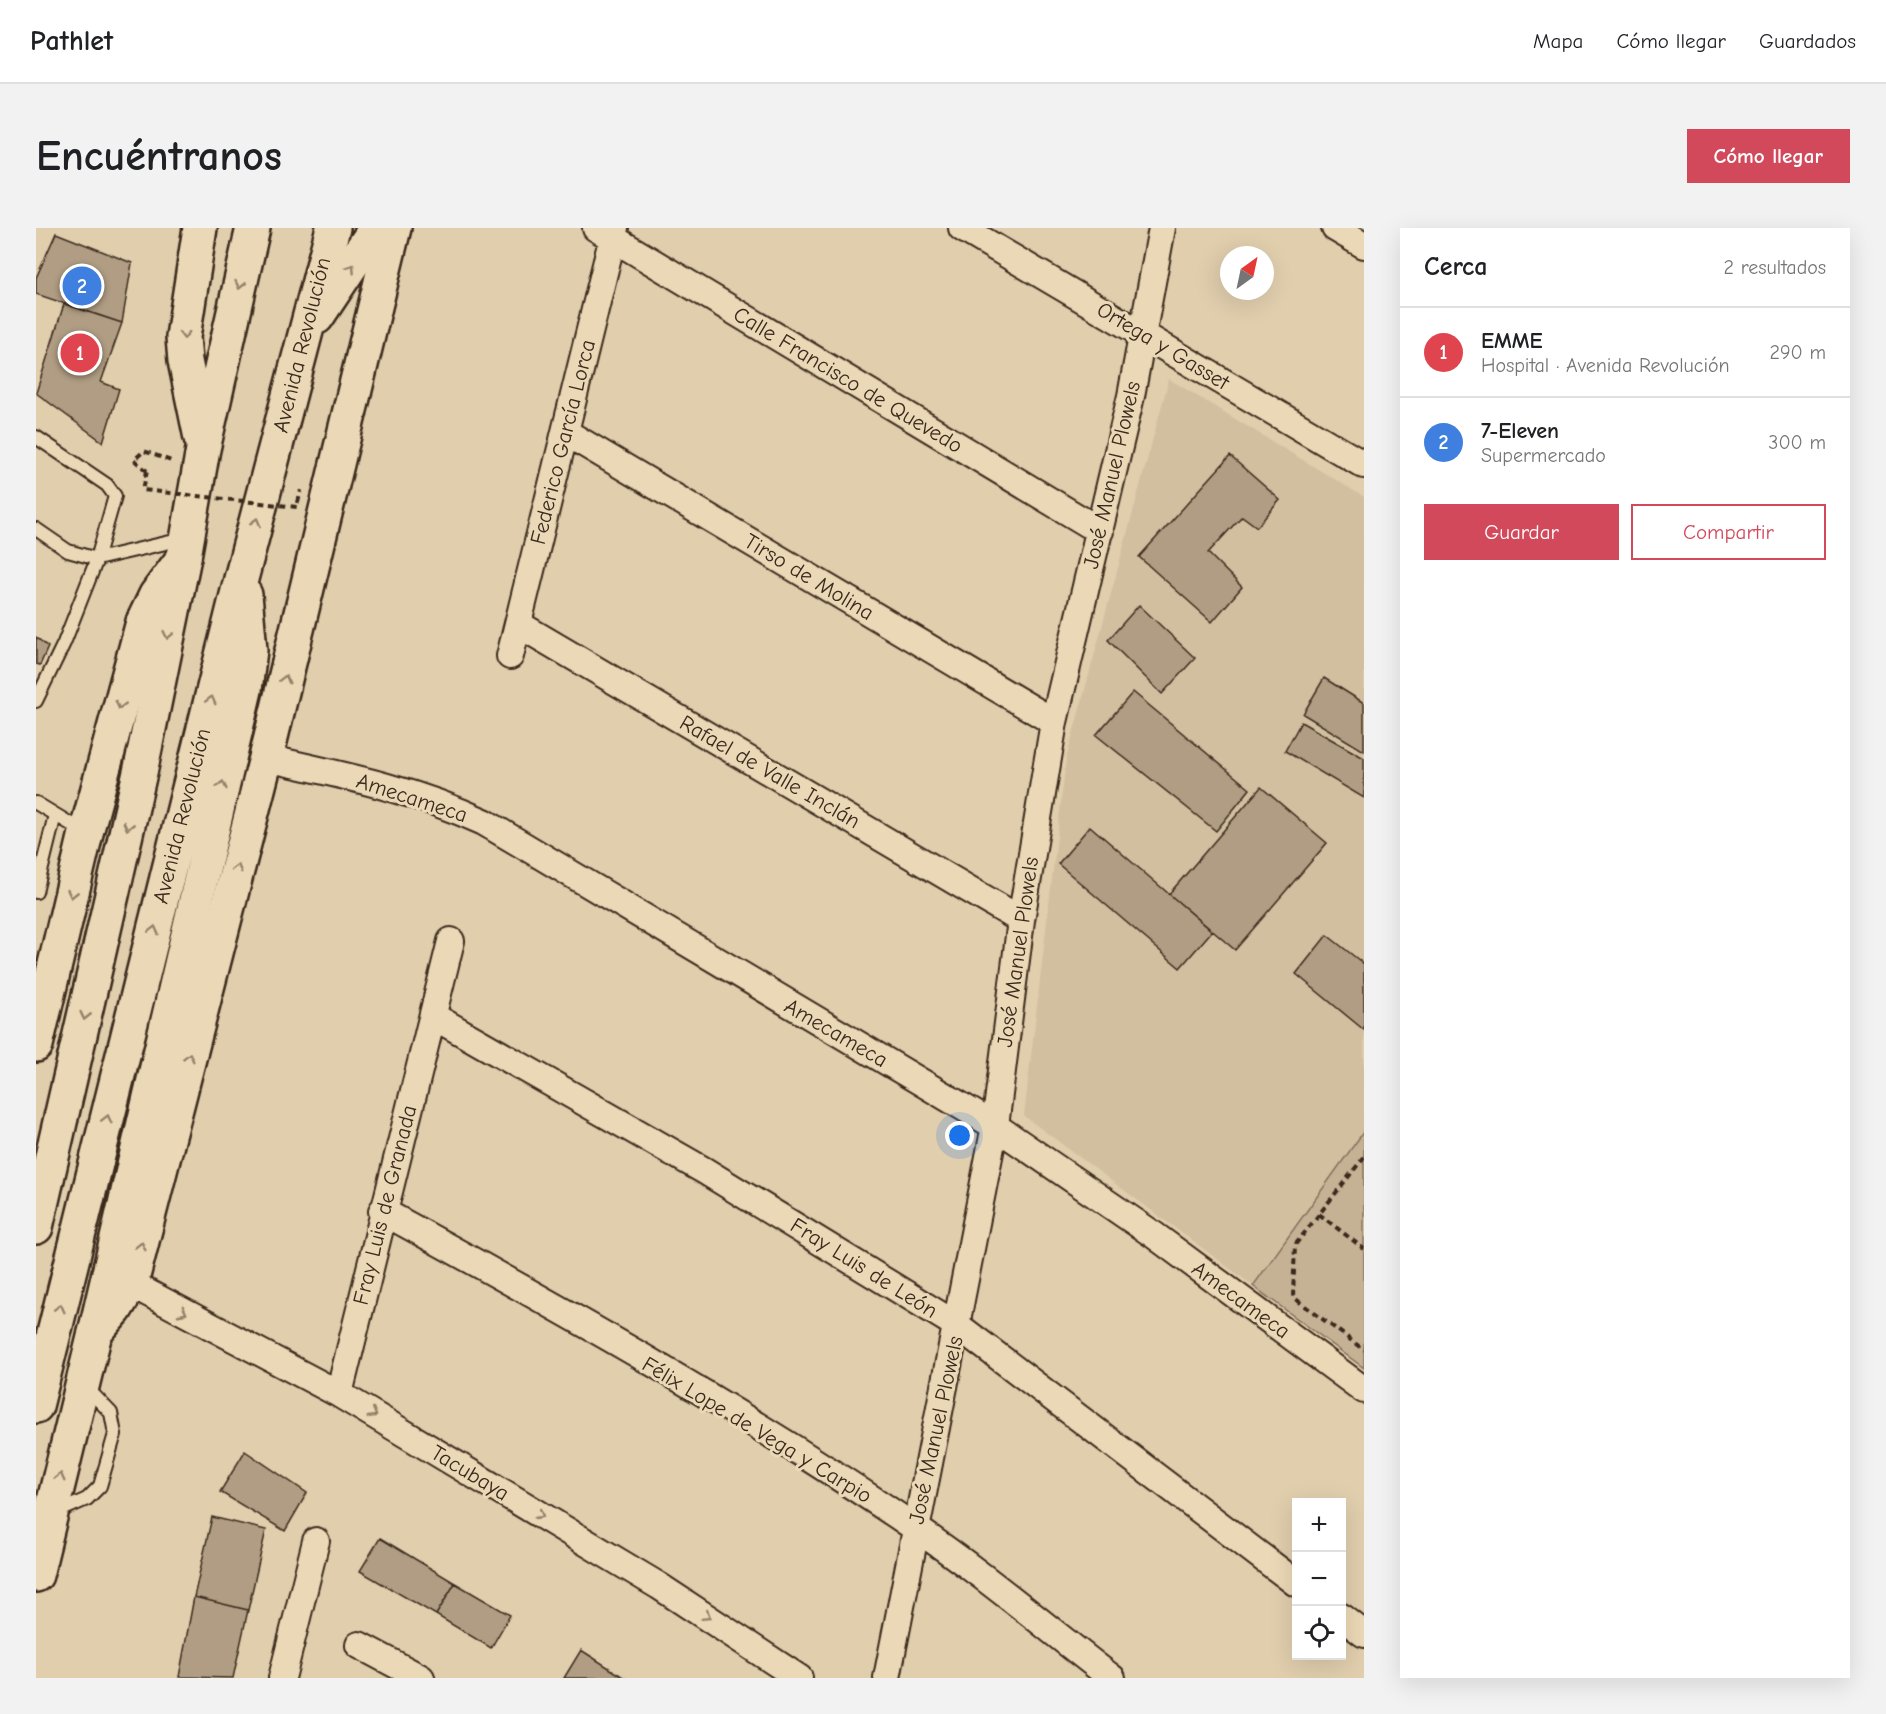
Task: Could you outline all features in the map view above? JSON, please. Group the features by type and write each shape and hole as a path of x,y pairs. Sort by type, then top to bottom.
{"main road":[{"path":"200,228 183,337 201,460"},
{"path":"36,1227 139,780 186,548 201,460 253,228"},
{"name":"Avenida Revolución","path":"36,1406 242,579 333,228"},
{"path":"306,334 376,228"},
{"path":"95,1333 115,1310 131,1284 266,758 394,228"},
{"path":"36,1045 86,833 143,622 156,595 186,548"},
{"path":"36,1575 45,1529 83,1384 245,690 250,650 249,614 242,579"}],"street":[{"name":"Ortega y Gasset","path":"962,228 1364,465"},
{"name":"José Manuel Plowels","path":"888,1678 995,1126 1021,920 1054,722 1144,334 1162,228"},
{"path":"1335,228 1364,245"},
{"name":"Federico García Lorca","path":"510,656 565,432 608,231"},
{"name":"Calle Francisco de Quevedo","path":"608,231 1100,531"},
{"name":"Tirso de Molina","path":"565,432 1054,722"},
{"name":"Rafael de Valle Inclán","path":"518,624 1021,920"},
{"name":"Amecameca","path":"266,758 394,787 442,803 484,822 995,1126 1144,1228 1364,1390"},
{"name":"Fray Luis de Granada","path":"339,1394 382,1211 451,941"},
{"name":"Fray Luis de León","path":"433,1016 705,1171 958,1326 1292,1580"},
{"name":"Félix Lope de Vega y Carpio","path":"382,1211 505,1278 697,1392 916,1528 1112,1678"},
{"name":"Tacubaya","path":"131,1284 339,1394 659,1586 799,1678"},
{"path":"282,1678 316,1541"},
{"path":"1346,1621 1364,1634"},
{"path":"359,1645 421,1678"}],"lane":[{"path":"36,437 113,490 115,501 97,559 64,643 36,700"},
{"path":"36,529 68,551 97,559 186,548"},
{"path":"36,804 86,833"},
{"path":"36,892 55,815"},
{"path":"45,1529 87,1499 100,1486 115,1434 111,1413 83,1384"}],"path":[{"path":"201,460 144,451 134,460 147,471 143,490 297,507 301,490"},
{"path":"1364,1157 1295,1245 1293,1297 1364,1350"},
{"path":"1319,1214 1364,1249"}],"shaded area":[{"path":"1169,379 1364,497 1364,1368 1024,1116 1066,760"},
{"path":"1364,1131 1364,1368 1253,1286"}],"building":[{"path":"56,233 132,263 122,323 36,294 36,278"},
{"path":"64,304 122,323 101,382 119,389 103,442 36,393"},
{"path":"1230,456 1280,500 1257,527 1242,516 1208,553 1242,587 1212,622 1139,557"},
{"path":"1139,605 1195,658 1162,694 1108,640"},
{"path":"36,637 48,647 40,665 36,664"},
{"path":"1324,678 1364,703 1364,751 1303,714"},
{"path":"1133,692 1250,789 1216,831 1096,735"},
{"path":"1301,722 1364,758 1364,798 1285,751"},
{"path":"1261,787 1327,843 1235,950 1169,894"},
{"path":"1090,826 1212,931 1180,968 1058,864"},
{"path":"1327,935 1364,964 1364,1030 1296,974"},
{"path":"245,1451 307,1493 285,1531 220,1492"},
{"path":"212,1517 266,1530 248,1610 194,1597"},
{"path":"380,1538 455,1583 436,1615 360,1571"},
{"path":"455,1583 510,1615 491,1648 436,1615"},
{"path":"194,1597 248,1610 233,1678 179,1677"},
{"path":"581,1650 625,1678 564,1678"}],"place":[{"name":"7-Eleven","path":"82,286"},
{"name":"EMME","path":"80,353"}]}
